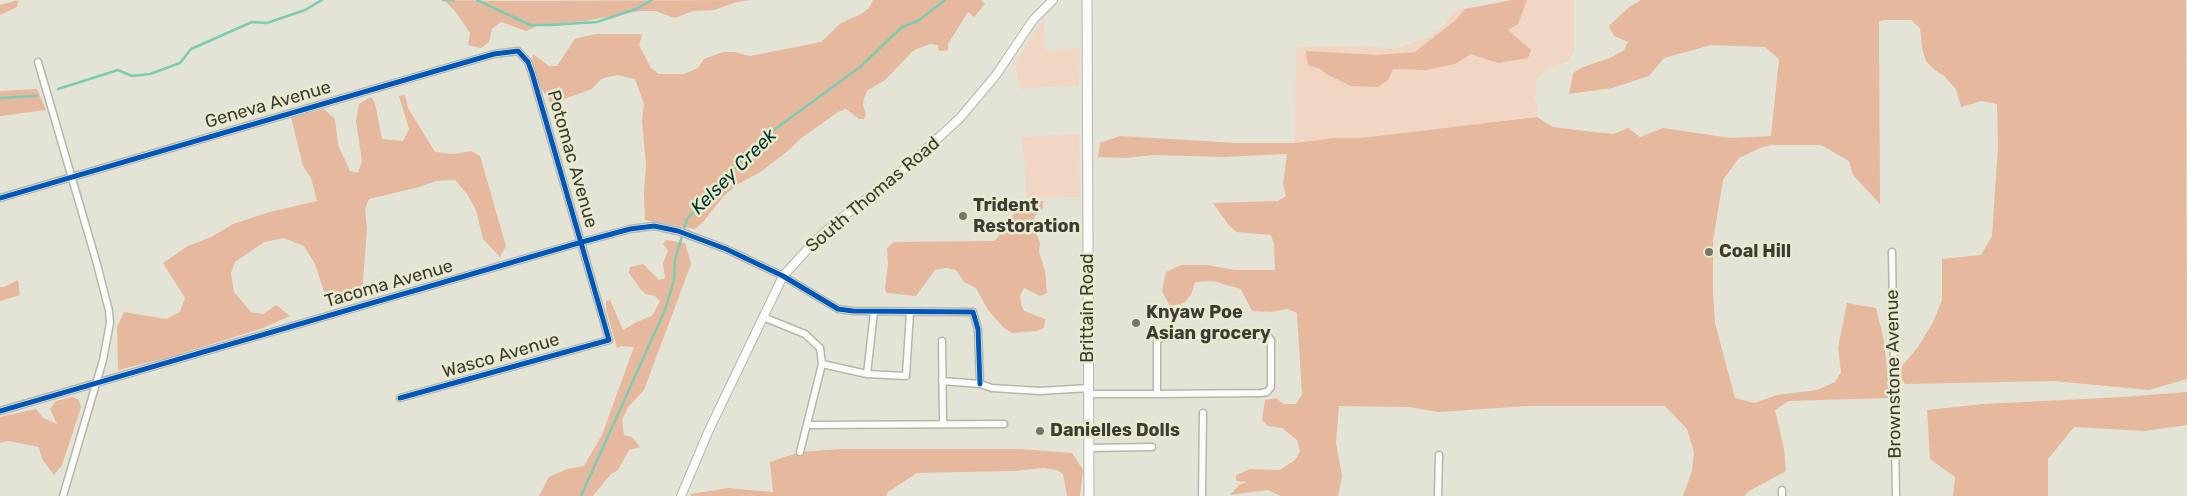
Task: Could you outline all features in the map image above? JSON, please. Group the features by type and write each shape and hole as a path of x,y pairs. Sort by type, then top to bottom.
{"main road":[{"name":"Brittain Road","path":"1087,0 1089,496"}],"street":[{"name":"South Thomas Road","path":"681,496 696,459 783,276 816,240 928,149 972,106 1033,20 1053,0"},
{"name":"Geneva Avenue","path":"0,198 506,51 518,51 524,56 532,74"},
{"path":"38,62 109,311 110,329 63,496"},
{"name":"Potomac Avenue","path":"532,74 609,340"},
{"name":"Tacoma Avenue","path":"0,411 642,226 660,226 690,235 783,276 838,310 973,312 978,329 980,384"},
{"name":"Brownstone Avenue","path":"1892,252 1896,496"},
{"path":"867,374 874,312"},
{"path":"822,364 867,374 906,376 910,312"},
{"path":"763,317 805,334 820,348 822,364 800,452"},
{"path":"942,381 980,384 992,388 1040,391 1158,394 1267,392 1271,388 1271,340 1267,335 1161,337 1157,342 1158,394"},
{"name":"Wasco Avenue","path":"400,398 609,340"},
{"path":"942,342 943,423"},
{"path":"1202,496 1203,413"},
{"path":"807,425 1004,424"},
{"path":"1090,448 1152,447"},
{"path":"1438,496 1439,455"}],"shaded area":[{"path":"18,0 17,7 0,15 0,5"},
{"path":"444,0 751,0 737,2 714,10 693,11 675,18 655,11 640,11 585,21 540,25 526,31 501,22 492,29 489,42 481,48 468,45 470,33 455,11"},
{"path":"873,0 981,0 985,4 974,17 968,12 948,44 948,50 939,51 938,45 930,44 914,50 885,80 868,90 863,105 866,114 864,119 859,119 846,109 838,112 800,139 762,171 735,186 695,229 645,220 644,192 646,165 642,121 644,104 635,79 617,75 601,79 592,89 564,99 555,110 541,88 532,60 533,54 549,66 557,66 575,39 595,34 642,34 639,45 651,68 659,74 684,74 698,68 704,59 723,52 735,52 750,56 821,42 841,23 861,14 869,8"},
{"path":"1512,0 1574,0 1574,50 1569,61 1545,71 1536,81 1537,117 1361,138 1295,143 1296,47 1370,46 1394,49 1429,37 1446,23 1456,10"},
{"path":"1512,0 1527,0 1518,24 1508,30 1531,50 1528,58 1498,63 1471,54 1455,64 1426,70 1393,69 1388,80 1378,87 1351,86 1320,69 1308,65 1306,51 1378,55 1415,52 1456,20 1465,9"},
{"path":"1641,0 2186,0 2187,379 2149,390 2053,381 1905,384 1901,378 1902,366 1918,347 1933,322 1942,300 1942,259 1981,255 1992,236 1998,147 1997,104 1981,101 1961,107 1956,89 1926,61 1922,48 1920,28 1911,20 1885,20 1879,21 1880,204 1853,175 1849,161 1821,145 1771,145 1739,158 1723,180 1713,241 1713,292 1715,323 1735,398 1754,403 1777,395 1817,390 1835,382 1841,372 1838,348 1847,303 1876,308 1884,341 1890,398 1788,401 1775,410 1784,449 1786,471 1749,491 1744,496 1683,496 1692,471 1694,452 1687,429 1665,406 1527,406 1439,412 1409,407 1339,406 1336,443 1342,476 1338,496 1281,496 1268,490 1230,495 1239,485 1247,482 1236,481 1236,475 1250,469 1280,470 1295,460 1300,451 1297,440 1282,428 1268,426 1262,420 1265,400 1276,398 1284,404 1296,404 1302,394 1297,313 1287,309 1271,312 1252,311 1241,289 1213,281 1195,282 1191,295 1184,303 1170,306 1162,291 1166,272 1181,265 1207,265 1235,270 1275,270 1274,244 1271,235 1236,232 1213,203 1278,201 1286,196 1283,184 1287,154 1223,157 1153,155 1125,158 1098,157 1100,143 1120,136 1237,143 1295,143 1335,138 1361,138 1537,117 1553,127 1614,134 1628,128 1640,137 1663,128 1730,138 1771,136 1779,59 1765,47 1711,45 1664,58 1649,76 1612,88 1569,94 1573,73 1583,67 1610,58 1624,50 1628,42 1614,36 1609,26 1629,7"},
{"path":"1044,18 1045,51 1080,48 1079,85 1020,89 1015,63"},
{"path":"37,89 46,110 0,116 0,91"},
{"path":"405,95 408,108 435,152 453,154 471,151 480,156 506,246 500,257 483,239 476,210 467,194 455,180 436,181 369,199 365,209 367,228 362,295 339,303 326,298 315,264 304,246 284,238 264,242 235,262 231,273 234,292 251,312 263,314 276,305 290,316 263,328 170,357 118,370 117,327 124,312 166,319 180,312 185,298 163,263 188,246 211,237 233,224 270,212 317,201 311,178 303,166 291,117 324,109 335,119 338,145 350,171 358,173 362,161 356,121 359,104 371,97 375,103 382,139 403,141 409,129 399,96"},
{"path":"1079,134 1080,197 1026,198 1024,154 1021,137"},
{"path":"1043,201 1043,208 1035,216 1033,225 1040,243 1039,252 1045,271 1047,293 1040,296 1024,288 1020,296 1024,311 1045,319 1044,328 1037,331 1012,333 1003,327 988,310 976,288 964,282 956,270 946,268 935,270 916,296 887,293 885,290 888,263 887,248 894,242 995,241 1018,208 1023,204"},
{"path":"666,240 685,243 691,264 644,390 628,407 622,420 624,435 632,437 640,447 629,450 618,470 610,475 593,496 539,496 549,477 567,469 584,466 602,435 634,347 621,346 617,348 606,309 606,301 610,300 623,330 652,316 660,301 655,296 646,294 641,290 629,273 630,267 643,264 659,280 665,278 663,263 668,251 663,244"},
{"path":"18,280 20,295 0,301 0,287"},
{"path":"2187,392 2187,425 2144,431 2074,427 2048,459 2048,496 1953,496 1955,477 1930,459 1927,410 1984,404"},
{"path":"71,397 78,399 81,407 62,465 54,475 42,459 39,447 8,441 0,443 0,417 36,409 43,418 57,424 50,409 56,401"},
{"path":"841,449 1020,449 1072,453 1083,470 1080,496 1067,496 1063,474 1057,470 1043,468 1014,471 917,473 888,492 886,496 691,496 691,494 728,488 773,492 770,462 800,452"}],"waterway":[{"path":"58,89 118,70 132,76 150,74 180,63 191,49 252,22 267,23 305,10 322,0"},
{"path":"443,0 454,0"},
{"path":"477,0 530,25 597,22 636,9 652,0"},
{"name":"Kelsey Creek","path":"581,496 665,310 674,280 675,260 687,219 763,138 860,67 902,27 918,21 945,0"},
{"path":"0,98 36,96"}],"cycle path":[{"path":"0,198 494,54 518,51 528,62 532,73 609,340 400,398"},
{"path":"0,411 582,242 630,229 654,226 678,231 726,249 783,276 838,309 853,311 973,312 978,329 980,384"}],"place":[{"name":"Trident Restoration","path":"963,216"},
{"name":"Coal Hill","path":"1709,252"},
{"name":"Knyaw Poe Asian grocery","path":"1136,323"},
{"name":"Danielles Dolls","path":"1040,431"}]}
